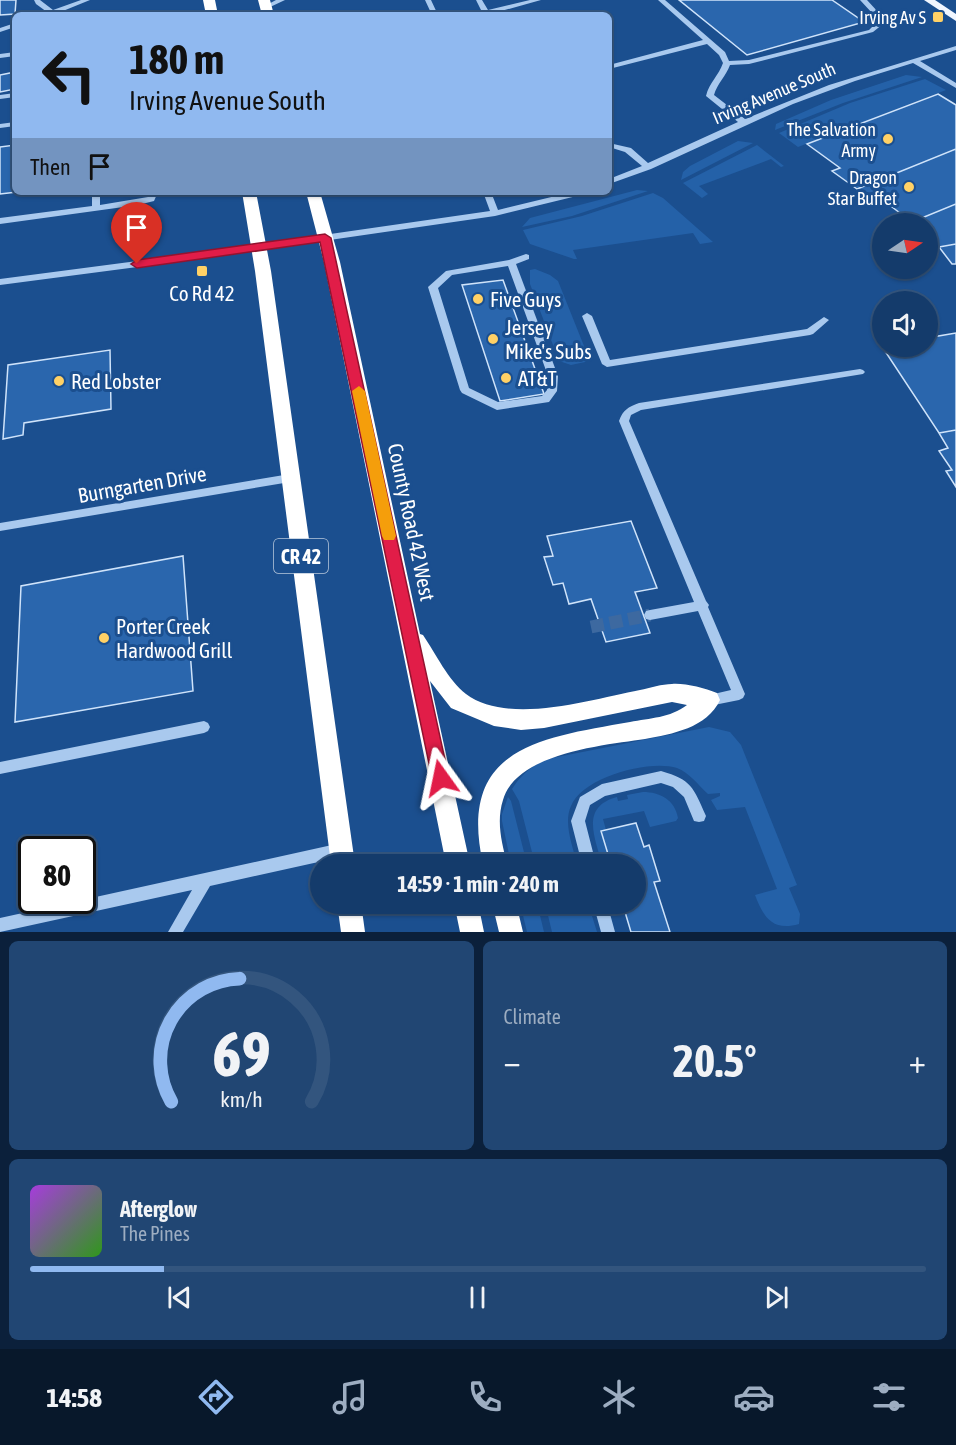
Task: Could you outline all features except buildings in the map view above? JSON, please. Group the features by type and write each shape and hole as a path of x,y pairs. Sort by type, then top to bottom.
{"highway":[{"name":"CR 42","path":"250,195 259,247 342,854"},
{"name":"County Road 42 West","path":"314,195 325,238 456,854"},
{"path":"408,627 442,683 459,701 494,716 521,720 544,718 672,693 709,700"},
{"path":"493,854 488,824 490,805 497,785 512,766 530,754 554,747 682,721 709,700"},
{"path":"351,914 353,932"},
{"path":"468,914 472,932"},
{"path":"507,914 511,932"}],"main road":[{"path":"929,0 956,18"}],"street":[{"path":"37,0 53,12"},
{"path":"60,12 87,0"},
{"path":"266,7 282,0"},
{"path":"490,12 538,0"},
{"path":"661,0 722,54 727,63 725,74 711,87 710,96 745,123"},
{"path":"727,63 749,62 871,31 880,24 876,13 862,0"},
{"path":"612,66 708,41"},
{"name":"Irving Avenue South","path":"612,181 861,75 956,48"},
{"path":"914,60 956,86"},
{"path":"612,146 628,150 648,167"},
{"path":"96,195 96,208"},
{"path":"0,221 138,202 151,199 153,195"},
{"path":"488,195 495,213"},
{"path":"0,282 495,213 570,195"},
{"path":"511,263 553,376 552,391 545,399 497,406 465,390 433,287 449,273 511,263 526,256"},
{"path":"587,316 607,364 810,332 824,320"},
{"path":"709,700 740,694 624,421 627,413 639,407 860,372"},
{"name":"Burngarten Drive","path":"0,527 290,478"},
{"path":"650,615 703,605"},
{"path":"0,768 204,727"},
{"path":"586,854 578,821 585,801 602,790 661,777 677,782 689,793 699,816"},
{"path":"0,925 206,880 310,862"},
{"path":"175,932 206,880"},
{"path":"603,914 608,932"}],"shaded area":[{"path":"906,75 922,77 843,103 775,130 776,124 831,100"},
{"path":"925,79 946,90 798,147 779,133 850,103"},
{"path":"738,141 753,143 681,180 683,172 690,166"},
{"path":"757,145 784,166 781,167 771,159 699,186 708,194 702,198 683,183"},
{"path":"637,190 648,191 572,216 522,227 530,218"},
{"path":"653,193 663,198 713,242 700,244 693,233 573,250 577,259 574,259 530,244 523,230 582,216"},
{"path":"535,269 558,281 590,361 571,365 559,361 530,284 530,270"},
{"path":"709,727 730,732 741,745 797,885 789,888 800,914 799,924 782,926 775,924 765,916 758,903 755,895 777,889 745,807 717,810 711,800 720,796 720,793 708,794 690,776 677,768 651,766 634,768 602,779 588,787 578,796 569,813 570,835 575,854 532,854 519,801 512,789 531,768 547,759"},
{"path":"643,792 661,795 674,806 678,818 676,821 650,827 644,811 603,819 606,830 601,831 608,854 599,854 594,834 594,815 605,802 617,797 618,801 628,799 627,795"},
{"path":"508,797 524,854 509,854 502,814"},
{"path":"523,914 540,914 544,932 527,932"},
{"path":"548,914 591,914 597,932 552,932"}],"tunnel":[{"path":"591,627 650,615"}],"slow traffic":[{"path":"359,391 389,536"}],"place":[{"name":"Irving Av S","path":"938,17"},
{"name":"The Salvation Army","path":"888,139"},
{"name":"Dragon Star Buffet","path":"909,187"},
{"name":"Co Rd 42","path":"202,271"},
{"name":"Five Guys","path":"478,299"},
{"name":"Jersey Mike's Subs","path":"493,339"},
{"name":"AT&T","path":"506,378"},
{"name":"Red Lobster","path":"59,381"},
{"name":"Porter Creek Hardwood Grill","path":"104,638"}],"route":[{"path":"137,264 325,238 332,262 441,778"}]}
